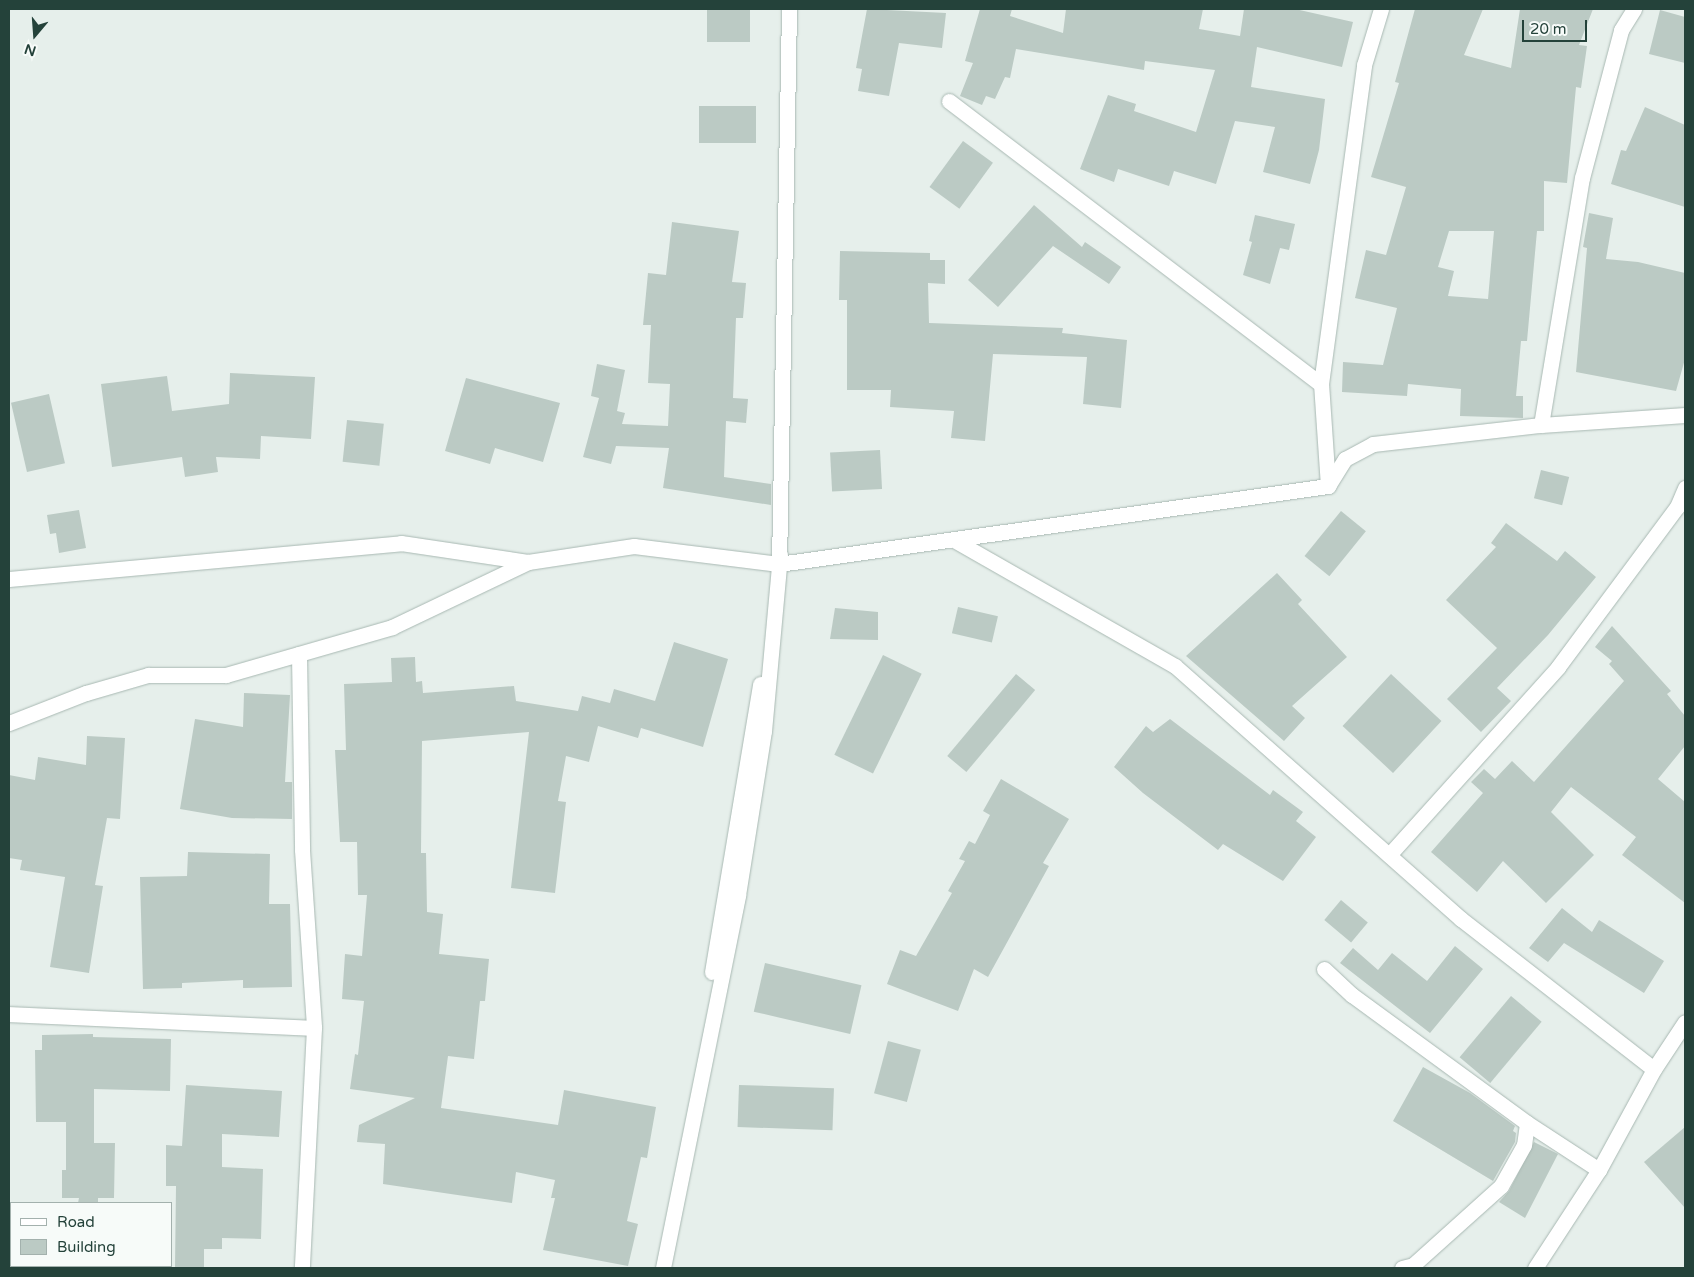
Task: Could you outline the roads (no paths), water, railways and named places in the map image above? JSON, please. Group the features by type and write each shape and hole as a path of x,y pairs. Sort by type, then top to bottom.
{"street":[{"path":"663,1268 738,894 764,730 779,564 789,9"},
{"path":"1328,486 1321,384 1364,65 1381,9"},
{"path":"1541,425 1582,178 1621,30 1634,9"},
{"path":"949,102 1321,384"},
{"path":"9,723 86,693 148,675 226,675 392,627 528,562 634,546 779,564 1328,486 1346,459 1373,444 1541,425 1685,415"},
{"path":"1389,855 1558,667 1677,507 1685,488"},
{"path":"954,540 1175,666 1460,919 1654,1070"},
{"path":"9,579 401,543 528,562"},
{"path":"653,1268 711,979 779,564"},
{"path":"299,654 302,850 314,1028 302,1268"},
{"path":"1324,968 1352,995 1527,1123 1599,1170"},
{"path":"9,1014 314,1028"},
{"path":"1535,1268 1599,1170 1654,1070 1685,1022"},
{"path":"1402,1268 1413,1264 1500,1186 1524,1146 1527,1123"}]}
